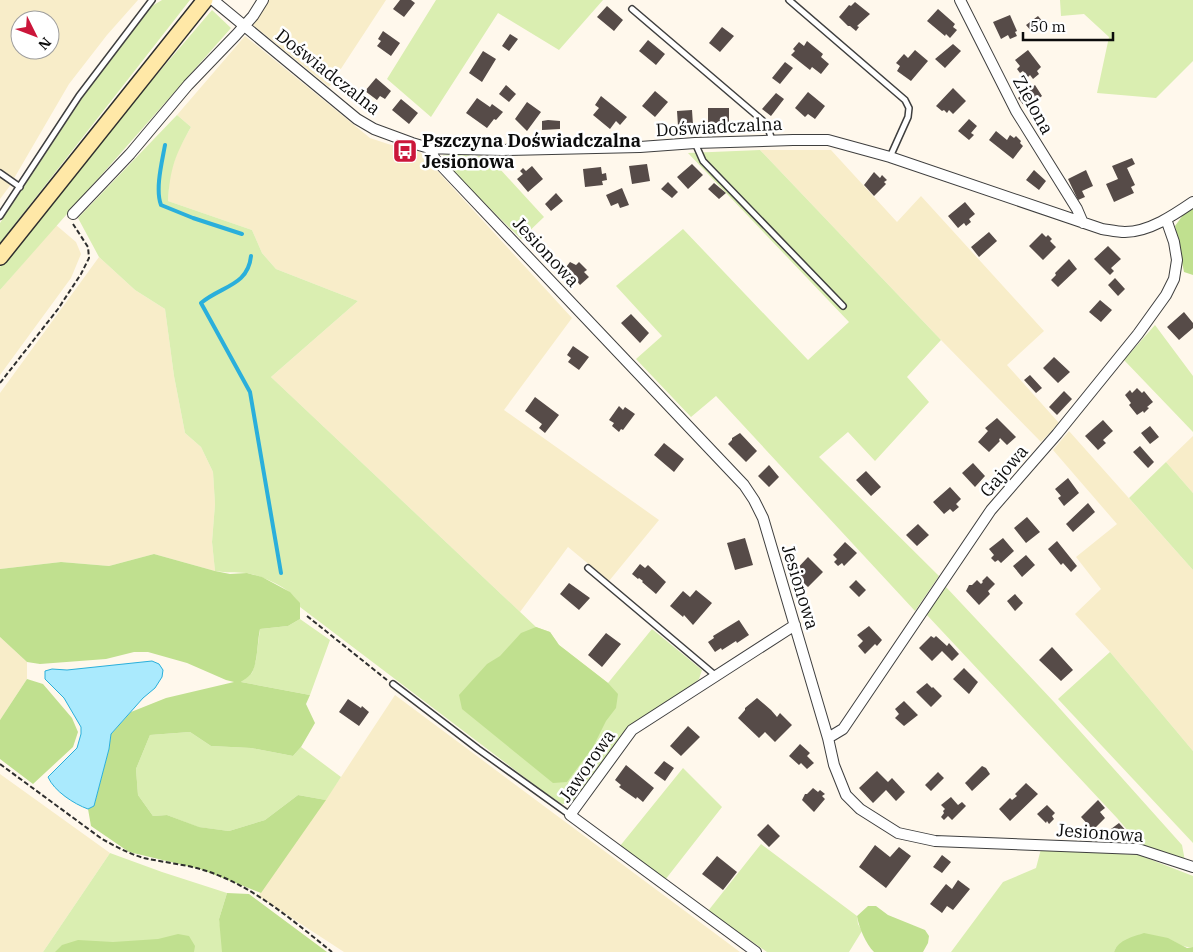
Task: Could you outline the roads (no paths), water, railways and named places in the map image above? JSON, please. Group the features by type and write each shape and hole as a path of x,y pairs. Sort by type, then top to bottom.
{"main road":[{"path":"0,257 201,5"}],"street":[{"name":"Doświadczalna","path":"213,0 357,119 374,129 429,148 503,150 828,140 890,157 1102,229 1126,232 1146,228 1166,219 1193,202"},
{"path":"73,214 130,154 188,85 244,26 263,0"},
{"name":"Zielona","path":"960,0 1016,111 1077,209 1083,223"},
{"name":"Jesionowa","path":"429,148 435,159 744,485 754,500 763,518 828,738 834,765 846,795 860,809 898,833 935,841 1138,849 1193,867"},
{"name":"Gajowa","path":"828,738 843,729 991,510 1057,434 1138,334 1166,295 1174,279 1177,260 1174,242 1166,219"},
{"name":"Jaworowa","path":"756,952 570,815 632,730 795,625"}],"lane":[{"path":"0,216 79,96 152,0"},
{"path":"788,0 857,57 905,100 909,108 908,117 890,157"},
{"path":"632,9 762,120 768,128 772,141"},
{"path":"695,143 703,161 843,306"},
{"path":"0,173 20,187"},
{"path":"588,568 716,676"},
{"path":"392,684 570,815"}],"water":[{"path":"152,661 159,664 163,670 162,677 155,688 143,698 111,734 109,749 94,806 88,809 77,804 60,792 48,777 77,748 81,727 64,698 45,679 45,671"}],"waterway":[{"path":"165,145 159,183 161,205 242,234"},
{"path":"251,256 249,266 239,280 201,303 250,392 281,573"}],"place":[{"name":"Pszczyna Doświadczalna Jesionowa","path":"405,151"}]}
